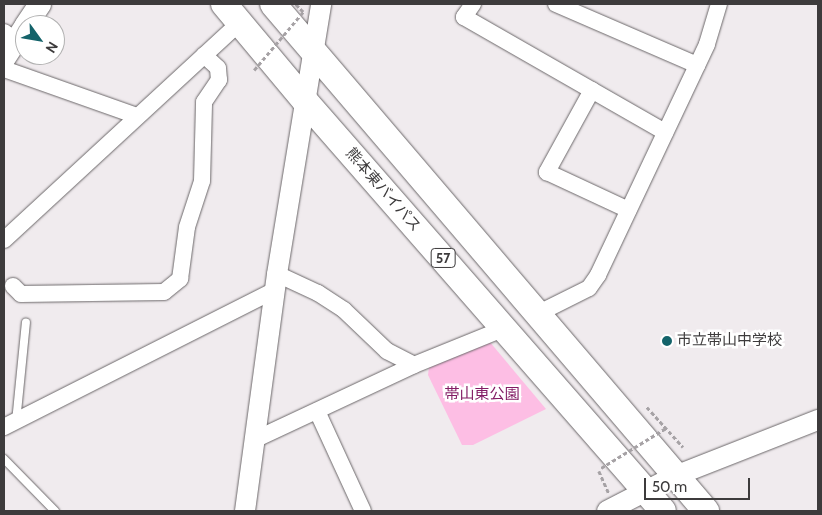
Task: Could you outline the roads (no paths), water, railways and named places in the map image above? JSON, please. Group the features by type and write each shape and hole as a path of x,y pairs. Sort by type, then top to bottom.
{"highway":[{"name":"57","path":"273,4 706,511"},
{"name":"熊本東バイパス","path":"232,13 305,101 505,328 654,502"}],"main road":[{"path":"32,15 40,4"}],"street":[{"path":"245,511 276,282 321,4"},
{"path":"473,4 464,17 665,132"},
{"path":"556,4 697,65"},
{"path":"537,314 589,288 629,210 697,65 714,27 719,4"},
{"path":"4,240 204,55 232,13"},
{"path":"13,286 21,294 164,292 180,279 187,227 202,181 204,102 219,80 218,68 204,55"},
{"path":"4,68 137,116"},
{"path":"592,90 547,172 629,210"},
{"path":"10,425 276,282 318,293 344,310 387,351 414,365"},
{"path":"254,440 414,365 505,328"},
{"path":"316,411 363,511"},
{"path":"608,503 654,502 675,476 818,420"}],"lane":[{"path":"10,425 26,322"},
{"path":"4,459 54,511"}],"place":[{"name":"市立帯山中学校","path":"667,341"}],"park label":[{"name":"帯山東公園","path":"482,395"}]}
